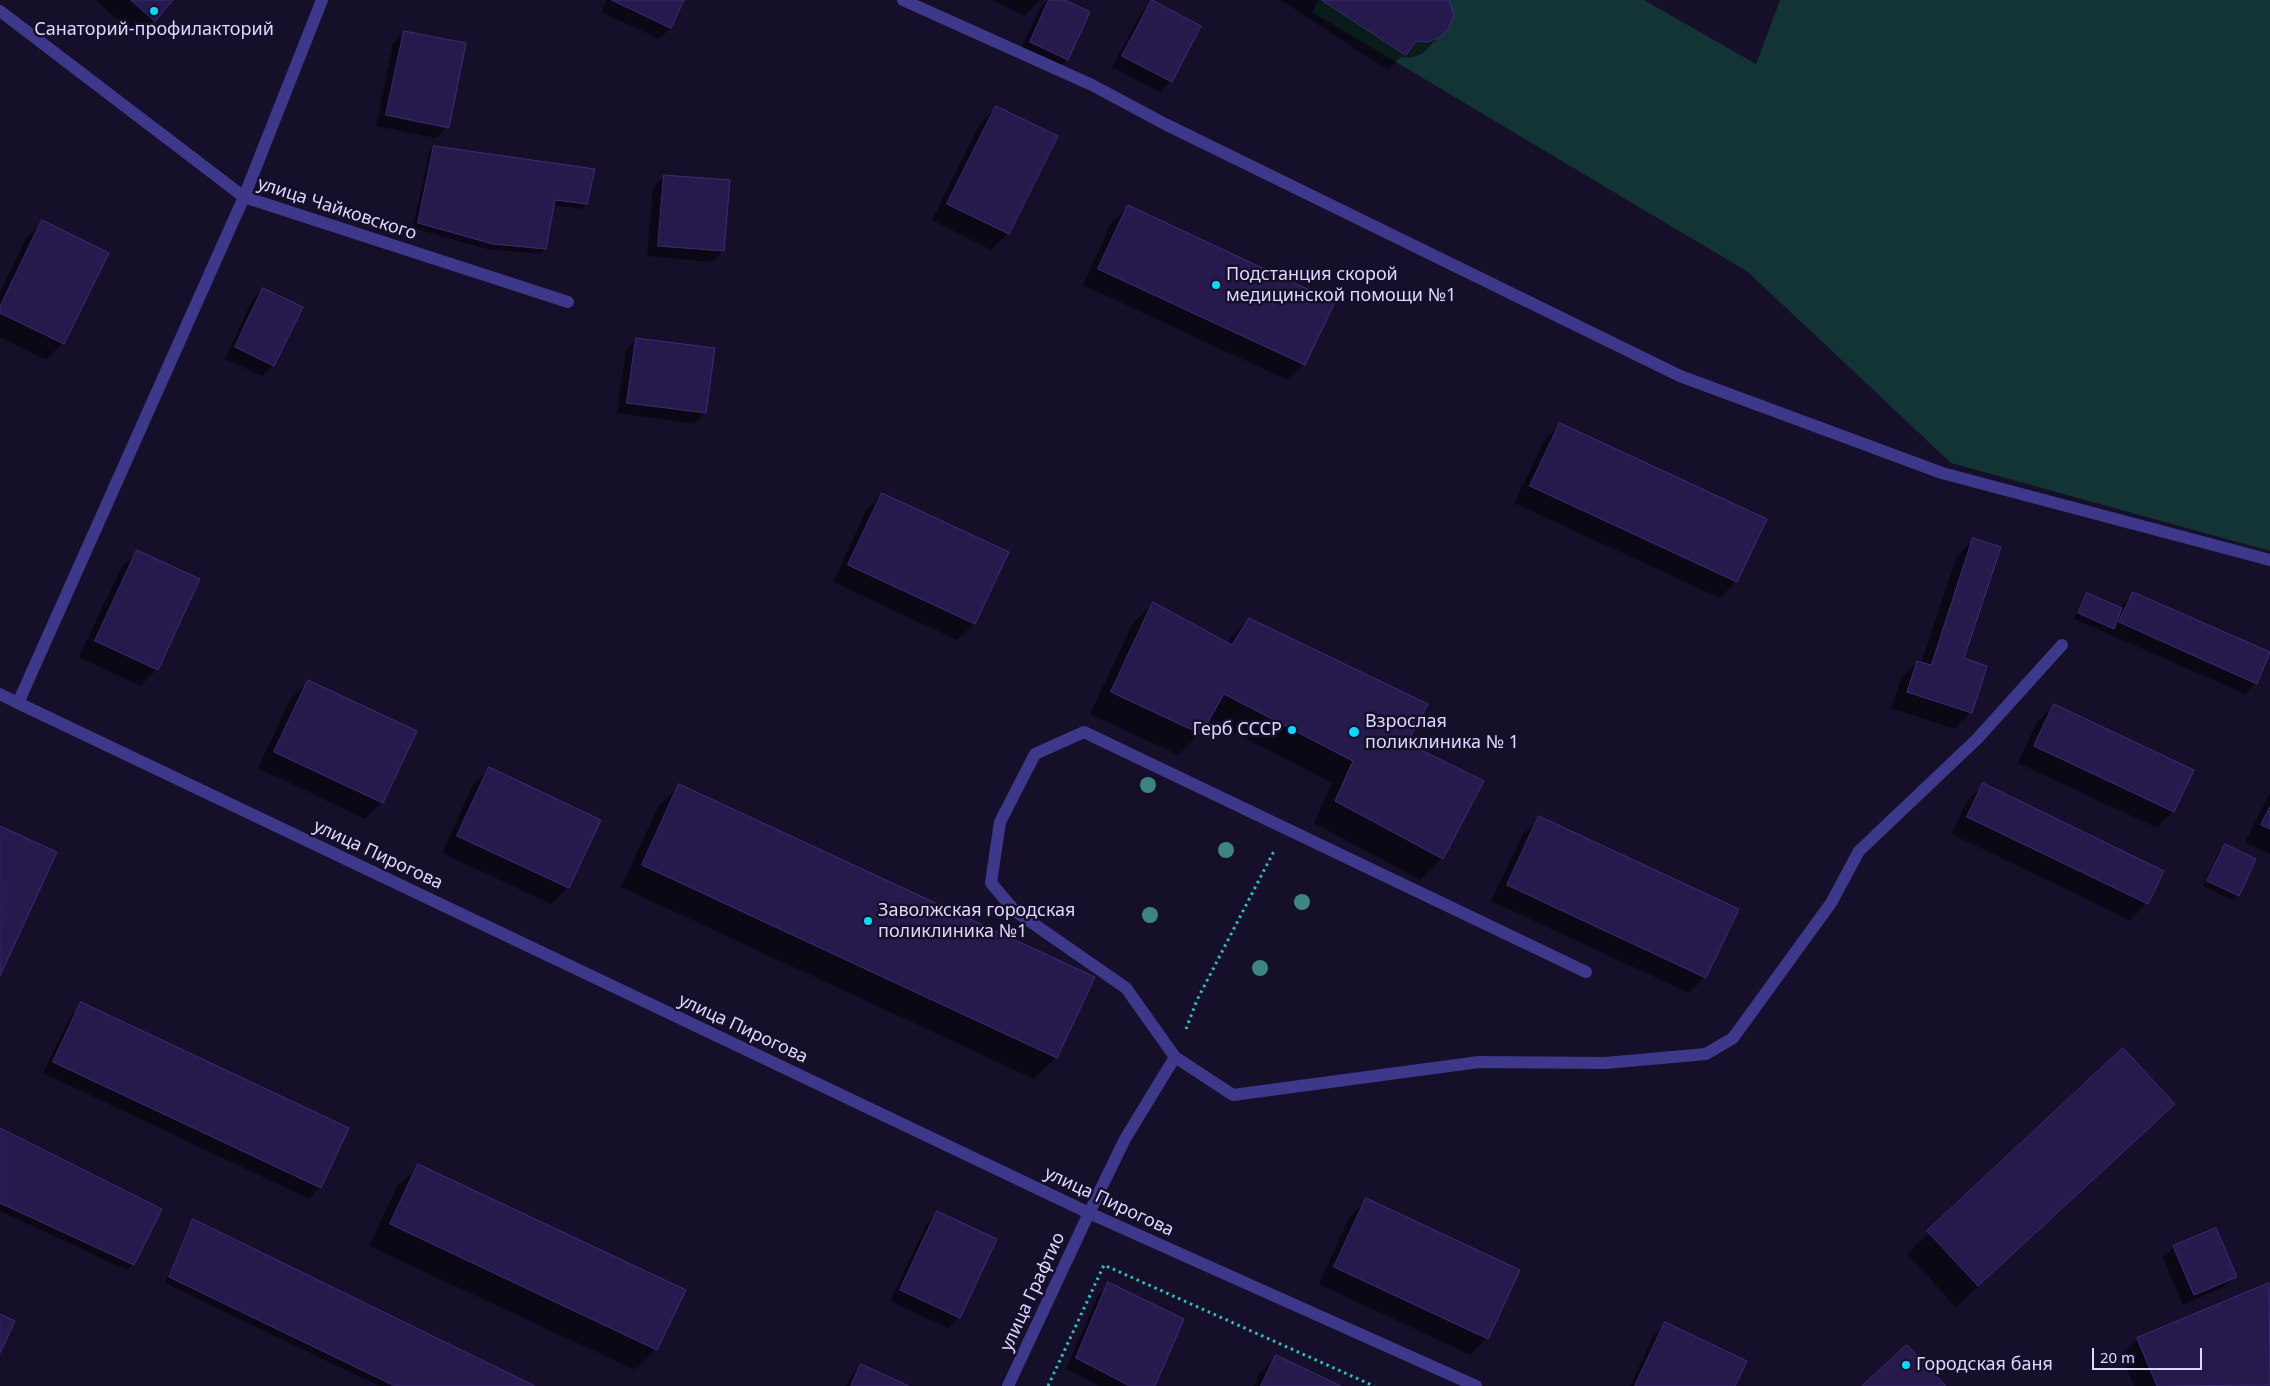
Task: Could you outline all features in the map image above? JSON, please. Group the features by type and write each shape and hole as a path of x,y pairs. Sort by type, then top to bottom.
{"street":[{"path":"18,703 244,197 322,0"},
{"path":"902,0 1092,85 1165,124 1680,376 1942,473 2270,560"},
{"name":"улица Чайковского","path":"0,11 244,197 568,302"},
{"path":"1586,972 1084,732 1035,754 1000,822 991,882 1016,912 1126,988 1175,1057 1233,1095 1479,1062 1605,1063 1706,1054 1733,1038 1831,903 1859,851 1977,739 2062,645"},
{"name":"улица Пирогова","path":"0,694 1089,1213 1476,1386"},
{"name":"улица Графтио","path":"1008,1386 1125,1139 1175,1057"}],"path":[{"path":"1198,1000 1286,828"},
{"path":"1048,1386 1104,1265 1374,1386"}],"green space":[{"path":"1319,0 1644,0 1756,64 1780,0 2270,0 2270,551 1951,463 1748,272 1312,12"}],"building":[{"name":"Санаторий-профилакторий","path":"131,0 173,0 155,21"},
{"path":"612,0 684,0 671,28"},
{"path":"1049,0 1065,0 1090,12 1068,60 1030,42"},
{"path":"1152,0 1201,26 1172,82 1122,56"},
{"path":"1322,0 1449,0 1454,15 1449,28 1440,37 1428,42 1416,41 1406,55"},
{"path":"404,31 466,43 449,128 386,115"},
{"path":"996,106 1058,136 1009,234 947,204"},
{"path":"434,146 595,169 587,204 555,200 546,249 493,244 418,223"},
{"path":"664,175 730,180 724,251 658,246"},
{"name":"Подстанция скорой медицинской помощи №1","path":"1128,205 1335,302 1305,365 1098,269"},
{"path":"42,220 109,253 64,344 0,313 0,307"},
{"path":"263,288 303,307 274,366 235,347"},
{"path":"636,338 715,348 706,413 627,403"},
{"path":"1560,423 1767,519 1737,582 1530,486"},
{"path":"882,493 1009,552 975,624 848,565"},
{"path":"1973,538 2001,547 1964,658 1987,666 1972,713 1907,692 1917,661 1931,665"},
{"path":"137,550 200,579 158,670 95,641"},
{"path":"2133,592 2270,652 2257,684 2119,622"},
{"path":"2087,593 2122,608 2114,629 2078,613"},
{"name":"Взрослая поликлиника № 1","path":"1153,602 1232,645 1249,618 1428,704 1407,743 1484,781 1443,859 1335,801 1353,761 1224,694 1201,734 1111,692"},
{"path":"308,680 417,731 383,803 274,752"},
{"path":"2054,704 2194,770 2174,812 2034,746"},
{"path":"489,767 601,820 569,888 457,836"},
{"path":"1983,783 2164,871 2148,904 1967,817"},
{"name":"Заволжская городская поликлиника №1","path":"679,784 1095,977 1057,1058 642,865"},
{"path":"2270,807 2270,829 2261,825"},
{"path":"1539,816 1739,909 1706,978 1507,885"},
{"path":"0,826 57,852 0,976"},
{"path":"2225,844 2256,859 2239,896 2207,881"},
{"path":"81,1002 349,1128 321,1188 53,1062"},
{"path":"2123,1048 2175,1104 1978,1286 1927,1231"},
{"path":"0,1128 162,1209 134,1265 0,1203"},
{"path":"418,1164 686,1290 657,1350 390,1224"},
{"path":"1366,1198 1520,1270 1488,1339 1334,1267"},
{"path":"937,1211 997,1239 960,1318 900,1290"},
{"path":"193,1219 535,1386 395,1386 169,1277"},
{"path":"2216,1228 2237,1277 2194,1295 2173,1246"},
{"path":"1108,1282 1184,1319 1155,1386 1130,1386 1076,1358"},
{"path":"2269,1283 2270,1385 2157,1386 2137,1338"},
{"path":"0,1314 15,1321 0,1353"},
{"path":"1665,1322 1747,1361 1735,1386 1635,1386"},
{"name":"Городская баня","path":"1907,1345 1946,1386 1862,1386"},
{"path":"1276,1355 1341,1386 1261,1386"},
{"path":"861,1364 909,1386 851,1386"}],"place":[{"name":"Санаторий-профилакторий","path":"154,11"},
{"name":"Подстанция скорой медицинской помощи №1","path":"1216,285"},
{"name":"Герб СССР","path":"1292,730"},
{"name":"Взрослая поликлиника № 1","path":"1354,732"},
{"name":"Заволжская городская поликлиника №1","path":"868,921"},
{"name":"Городская баня","path":"1906,1365"}]}
